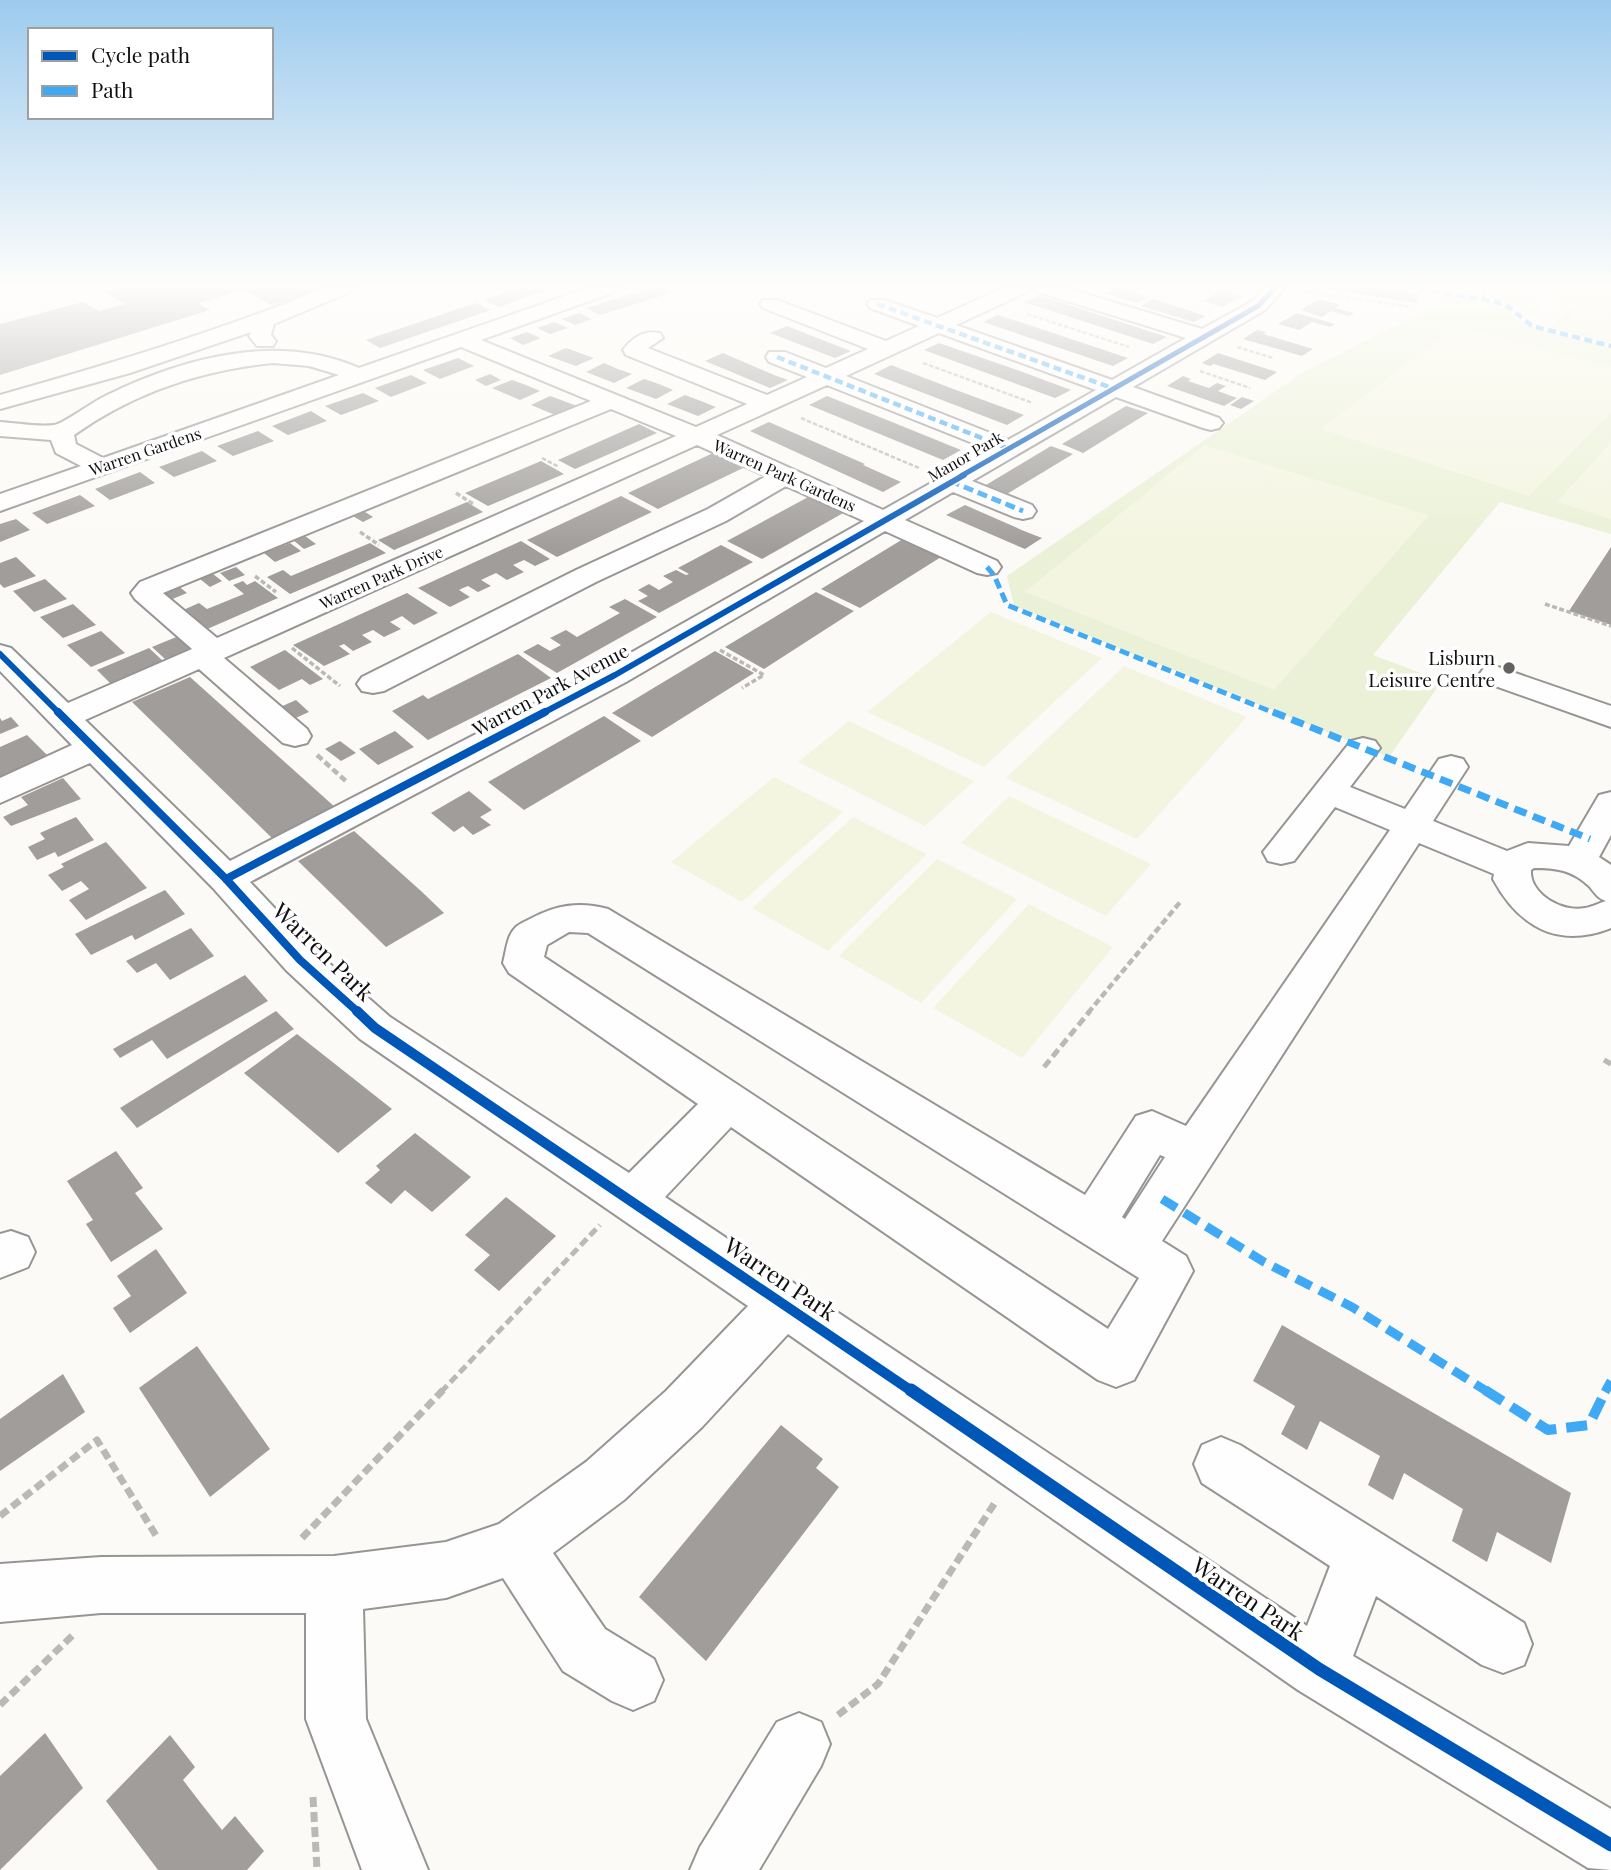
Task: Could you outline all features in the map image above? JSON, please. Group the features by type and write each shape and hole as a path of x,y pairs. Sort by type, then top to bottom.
{"street":[{"path":"0,402 96,375"},
{"path":"0,429 61,433 85,415 120,396 183,375"},
{"name":"Warren Park Gardens","path":"548,375 698,436 987,567"},
{"path":"697,375 768,404"},
{"path":"1076,375 1211,423"},
{"name":"Manor Park","path":"885,520 1135,375"},
{"name":"Warren Gardens","path":"0,503 358,376"},
{"path":"828,376 1007,448"},
{"name":"Warren Park Drive","path":"0,792 79,732 208,653 828,376"},
{"path":"295,736 145,593 150,588 611,401"},
{"path":"61,433 65,448 100,466"},
{"path":"373,684 586,576 717,516 786,475"},
{"path":"950,481 1023,511"},
{"name":"Warren Park Avenue","path":"226,879 615,674 885,520"},
{"name":"Warren Park","path":"0,654 226,879 300,960 375,1027 1319,1670 1611,1845"},
{"path":"1495,675 1611,717"},
{"path":"1281,852 1363,748"},
{"path":"1133,1247 1451,766"},
{"path":"1328,792 1511,867"},
{"path":"1578,862 1611,803"},
{"path":"1611,889 1594,870 1578,862 1545,854 1519,860 1511,867 1513,888 1522,900 1553,918 1587,923 1602,920 1611,913"},
{"path":"563,918 595,919 1169,1271 1116,1363 728,1101 523,962 529,937 563,918"},
{"path":"632,1200 728,1101"},
{"path":"1093,1223 1152,1129 1194,1151"},
{"path":"0,1593 125,1585 309,1584 446,1570 515,1546 605,1481 684,1409 783,1304"},
{"path":"1221,1464 1503,1644"},
{"path":"515,1546 584,1650 633,1680"},
{"path":"1319,1670 1363,1554"},
{"path":"309,1584 336,1719 395,1870"},
{"path":"723,1870 799,1744"}],"path":[{"path":"957,375 1065,415"},
{"path":"1212,375 1250,388"},
{"path":"768,404 950,481"},
{"path":"514,442 591,484"},
{"path":"428,476 504,523"},
{"path":"333,514 409,565"},
{"path":"229,556 302,612"},
{"path":"1545,604 1611,626"},
{"path":"267,627 341,687 373,684"},
{"path":"688,632 764,674 742,688"},
{"path":"295,736 372,804"},
{"path":"1044,1067 1181,901"},
{"path":"1604,1060 1611,1064"},
{"path":"309,1584 303,1536 605,1220 632,1200"},
{"path":"0,1516 97,1440 161,1544 180,1585"},
{"path":"799,1744 878,1684 1018,1465"},
{"path":"0,1705 125,1585"}],"green space":[{"path":"1299,375 1611,375 1611,534 1500,502 1373,655 1442,681 1389,757 1014,606 1007,576"},
{"path":"1391,375 1611,375 1611,413 1529,496 1321,429"},
{"path":"1611,442 1611,519 1557,502"},
{"path":"1204,445 1429,515 1274,690 1025,592"},
{"path":"991,612 1102,658 984,767 867,712"},
{"path":"1124,666 1247,717 1137,839 1006,778"},
{"path":"849,721 974,781 925,826 798,762"},
{"path":"774,777 843,812 742,902 671,862"},
{"path":"1009,796 1151,864 1106,916 961,843"},
{"path":"853,817 927,854 828,951 752,908"},
{"path":"937,859 1017,899 921,1003 839,956"},
{"path":"1029,904 1113,947 1022,1058 933,1008"}],"building":[{"path":"410,375 427,383 391,397 375,388"},
{"path":"433,375 450,375 440,379"},
{"path":"492,375 501,380 486,386 475,380"},
{"path":"594,375 629,375 614,383"},
{"path":"739,375 775,375 788,380 770,388"},
{"path":"877,375 918,375 1024,415 1007,425"},
{"path":"993,375 1031,375 1071,390 1055,398"},
{"path":"1250,375 1272,375 1265,380"},
{"path":"1183,376 1191,379 1188,381 1209,388 1217,383 1226,386 1218,391 1237,398 1224,406 1167,386"},
{"path":"644,379 673,390 656,399 626,388"},
{"path":"512,380 540,391 520,400 492,388"},
{"path":"363,393 379,401 341,415 325,406"},
{"path":"685,395 716,407 698,416 667,404"},
{"path":"550,396 580,407 560,417 531,405"},
{"path":"827,396 961,450 943,460 809,405"},
{"path":"1242,397 1254,401 1241,409 1230,405"},
{"path":"1126,406 1148,413 1083,453 1062,444"},
{"path":"311,411 327,421 288,435 272,426"},
{"path":"769,422 901,482 883,492 750,431"},
{"path":"639,424 657,433 575,469 558,460"},
{"path":"258,431 274,441 233,456 217,446"},
{"path":"1051,446 1073,454 1002,497 981,488"},
{"path":"202,451 217,461 174,477 159,467"},
{"path":"713,453 743,468 658,509 628,493"},
{"path":"541,461 564,474 488,506 465,493"},
{"path":"140,472 155,483 110,500 95,489"},
{"path":"80,495 95,506 47,524 32,513"},
{"path":"621,496 652,512 557,557 527,540"},
{"path":"810,496 845,512 762,559 727,541"},
{"path":"467,502 483,512 394,550 378,540"},
{"path":"965,505 1042,538 1025,549 946,515"},
{"path":"362,510 373,517 363,522 351,515"},
{"path":"16,519 30,530 0,542 0,524"},
{"path":"305,536 316,544 304,549 293,540"},
{"path":"903,539 941,557 860,608 821,589"},
{"path":"521,541 550,559 535,566 524,560 513,565 524,572 507,580 496,573 481,580 491,586 478,592 468,586 463,588 459,590 470,597 450,607 418,588"},
{"path":"290,543 301,551 275,562 264,553"},
{"path":"370,543 386,553 290,594 267,577 283,570 291,576"},
{"path":"721,545 753,562 659,613 638,601 648,596 638,590 649,584 659,590 673,582 663,576 676,570 689,574 678,568"},
{"path":"1611,547 1611,625 1569,611"},
{"path":"16,557 36,576 4,588 0,584 0,563"},
{"path":"236,567 245,575 229,581 220,573"},
{"path":"213,574 222,581 210,587 200,579"},
{"path":"45,579 67,599 34,612 13,591"},
{"path":"243,581 247,585 255,581 278,598 205,630 181,611 199,603 207,609 244,594 233,585"},
{"path":"177,585 187,593 170,600 160,591"},
{"path":"816,592 854,611 764,669 725,647"},
{"path":"407,593 438,613 414,625 402,616 390,622 401,629 384,637 373,630 362,635 372,642 353,651 344,644 339,646 350,654 324,666 293,645"},
{"path":"625,599 657,617 557,673 523,652 538,644 550,651 561,645 550,638 566,630 577,637 620,613 609,607"},
{"path":"73,604 96,625 63,638 40,617"},
{"path":"101,631 125,653 91,667 67,645"},
{"path":"186,633 200,645 165,659 152,647"},
{"path":"149,648 163,661 110,683 97,670"},
{"path":"285,650 323,679 310,685 302,679 279,690 250,667"},
{"path":"715,651 754,673 652,737 612,713"},
{"path":"518,654 551,678 428,740 392,711 423,695 428,699"},
{"path":"190,677 336,808 274,840 132,702"},
{"path":"296,700 309,712 291,720 278,708"},
{"path":"604,716 641,741 524,810 488,782"},
{"path":"11,717 19,726 0,734 0,718 2,721"},
{"path":"395,731 414,747 378,765 359,749"},
{"path":"27,735 50,758 0,781 0,747"},
{"path":"340,741 356,753 341,761 325,749"},
{"path":"63,778 81,799 11,826 3,817 28,805 21,797"},
{"path":"469,791 492,810 480,817 491,825 473,835 463,826 454,832 431,813"},
{"path":"76,817 94,840 58,857 55,852 37,860 28,847 45,839 40,833"},
{"path":"354,831 444,913 386,947 298,861"},
{"path":"106,842 147,888 86,920 69,900 89,889 81,881 62,891 48,875 64,867 61,864"},
{"path":"165,890 185,914 135,940 132,935 91,955 75,934"},
{"path":"191,928 214,956 170,980 156,963 137,973 126,961"},
{"path":"245,975 268,1001 167,1059 152,1040 120,1058 113,1049"},
{"path":"276,1011 294,1029 137,1128 120,1108"},
{"path":"297,1034 392,1109 338,1153 244,1073"},
{"path":"415,1133 471,1177 432,1212 405,1190 391,1204 365,1183 380,1170 376,1166"},
{"path":"116,1151 143,1188 135,1193 163,1229 111,1262 86,1224 93,1220 67,1181"},
{"path":"506,1197 556,1236 499,1291 474,1270 490,1255 465,1235"},
{"path":"156,1249 187,1293 130,1333 113,1308 131,1296 117,1276"},
{"path":"1282,1325 1571,1493 1551,1563 1497,1532 1487,1562 1452,1541 1463,1509 1404,1473 1393,1500 1368,1485 1380,1456 1320,1421 1307,1450 1281,1434 1295,1406 1253,1381"},
{"path":"197,1346 270,1449 210,1497 139,1388"},
{"path":"63,1374 85,1412 0,1471 0,1419"},
{"path":"781,1425 823,1459 816,1468 839,1487 706,1661 639,1597"},
{"path":"45,1733 83,1788 0,1870 0,1776"},
{"path":"170,1735 195,1767 183,1780 222,1830 235,1816 264,1851 247,1870 158,1870 106,1801"}],"marked path":[{"path":"823,375 1007,448"},
{"path":"1076,375 1112,388"},
{"path":"950,481 1023,511"},
{"path":"987,567 994,575 1007,605 1590,839"},
{"path":"1162,1199 1264,1262 1352,1307 1548,1430 1589,1425 1611,1381"}],"cycle path":[{"path":"226,879 615,675 1137,375"},
{"path":"0,654 226,879 300,960 375,1028 1319,1669 1611,1845"}],"place":[{"name":"Lisburn Leisure Centre","path":"1509,668"}]}
